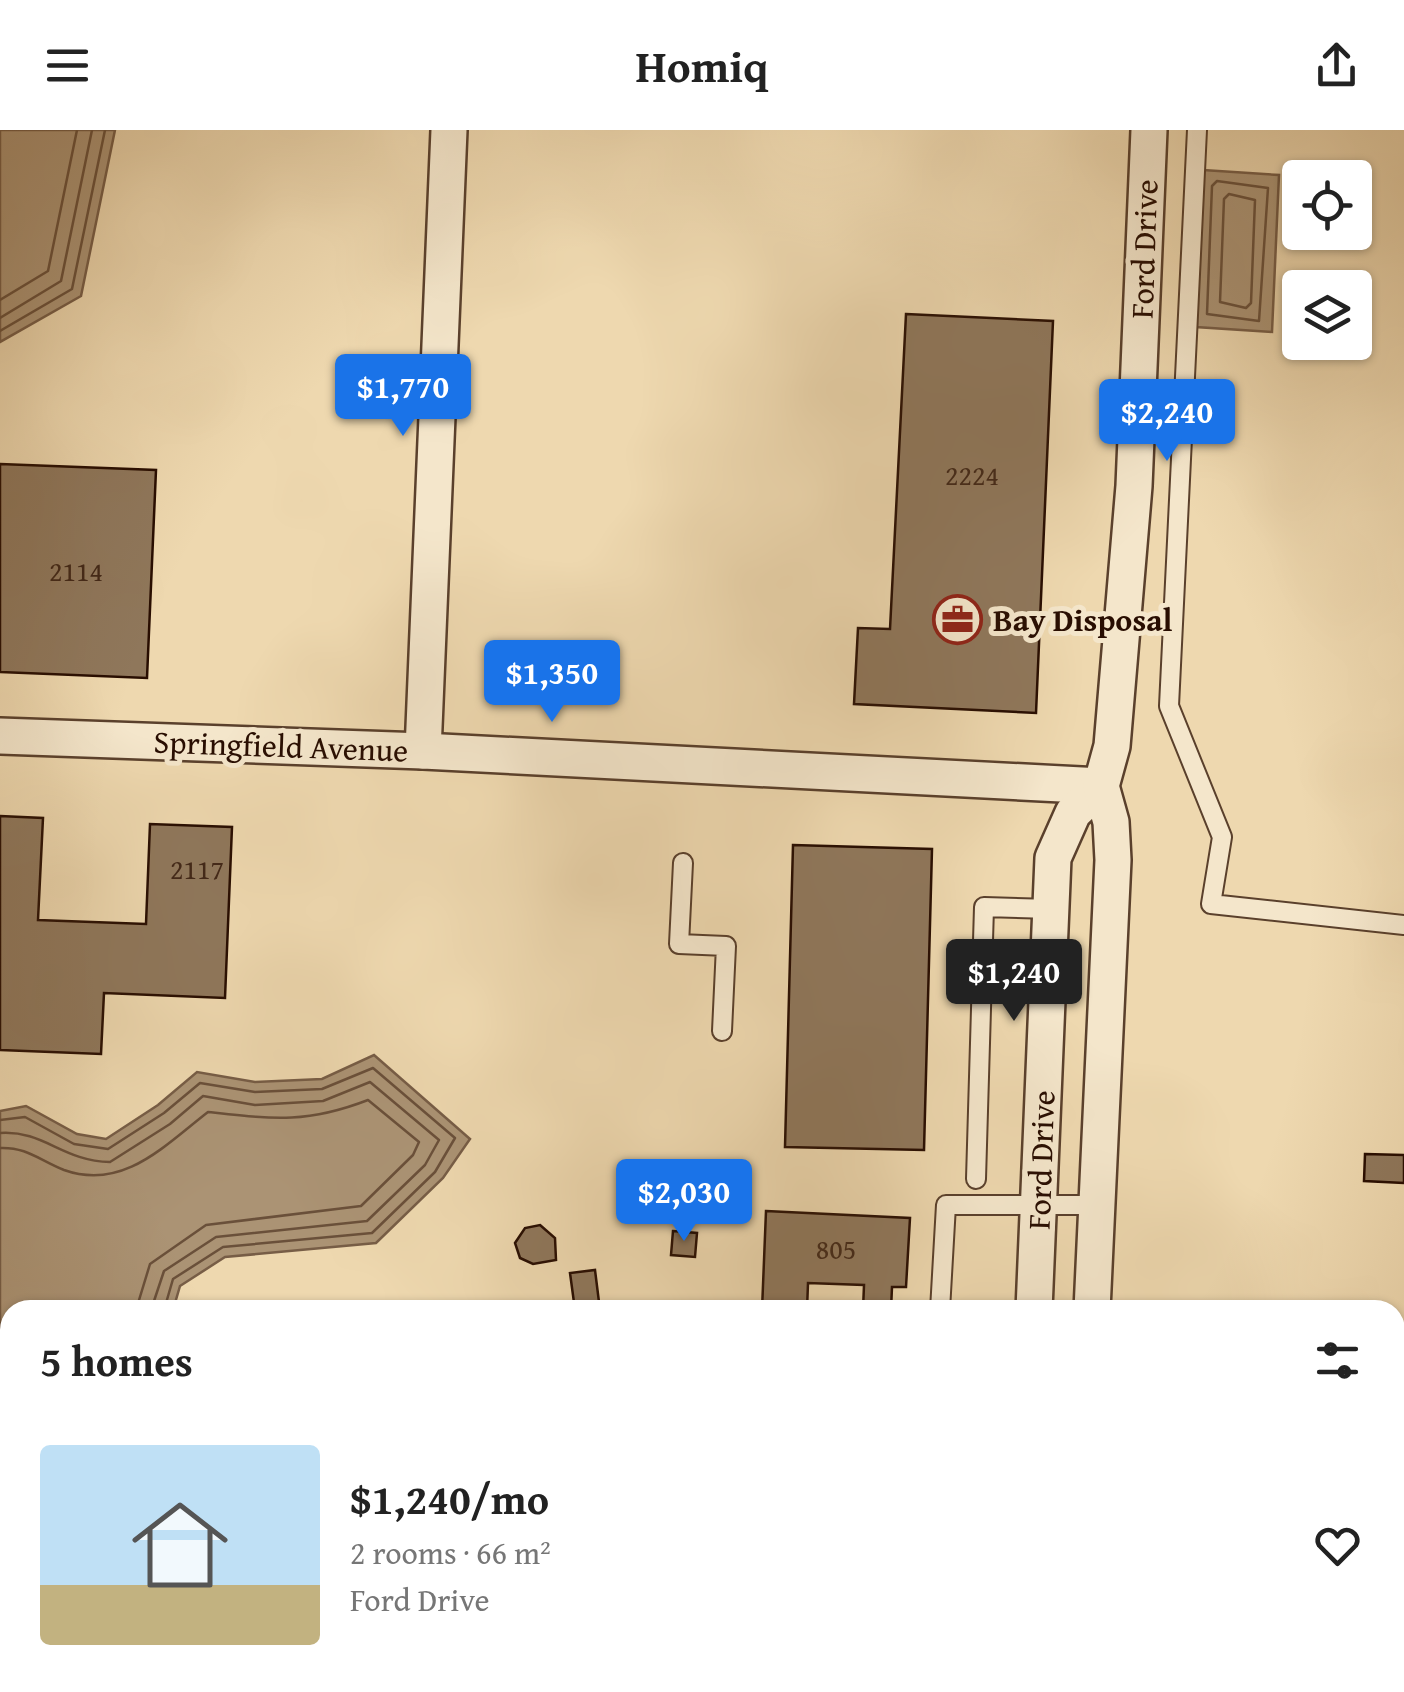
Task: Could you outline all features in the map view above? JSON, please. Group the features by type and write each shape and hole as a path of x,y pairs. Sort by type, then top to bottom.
{"street":[{"path":"423,752 449,130"},
{"name":"Ford Drive","path":"1034,1300 1053,858 1073,813 1101,786 1112,746 1134,486 1149,130"},
{"name":"Springfield Avenue","path":"0,736 423,752 1101,786"},
{"name":"Ford Drive","path":"1092,1300 1113,860 1111,822 1101,786"}],"lane":[{"path":"1197,130 1169,706 1222,837 1211,904 1404,926"},
{"path":"683,863 679,944 726,946 722,1031"},
{"path":"976,1179 984,906 1051,909"},
{"path":"941,1300 946,1205 1096,1205"}],"water":[{"path":"0,130 115,130 81,296 0,342"},
{"path":"1203,170 1279,175 1272,332 1196,327"},
{"path":"374,1055 470,1139 443,1178 376,1243 225,1257 180,1286 176,1300 0,1300 0,1111 26,1106 77,1134 106,1139 158,1105 197,1072 255,1082 322,1079"}],"building":[{"path":"906,314 1053,321 1036,713 854,704 858,628 890,629"},
{"path":"0,464 156,470 147,678 0,672"},
{"path":"0,816 43,818 38,920 146,924 150,824 232,827 225,998 104,993 101,1054 0,1050"},
{"path":"793,845 932,849 924,1150 785,1147"},
{"path":"1365,1154 1404,1155 1404,1183 1364,1181"},
{"path":"766,1211 910,1218 906,1287 892,1287 891,1300 863,1300 864,1285 808,1283 807,1300 762,1300"},
{"path":"540,1225 555,1238 556,1260 533,1264 520,1258 515,1243 525,1228"},
{"path":"673,1231 697,1233 695,1257 671,1255"},
{"path":"595,1270 599,1300 574,1300 570,1273"}],"place":[{"name":"Bay Disposal","path":"958,620"}]}
